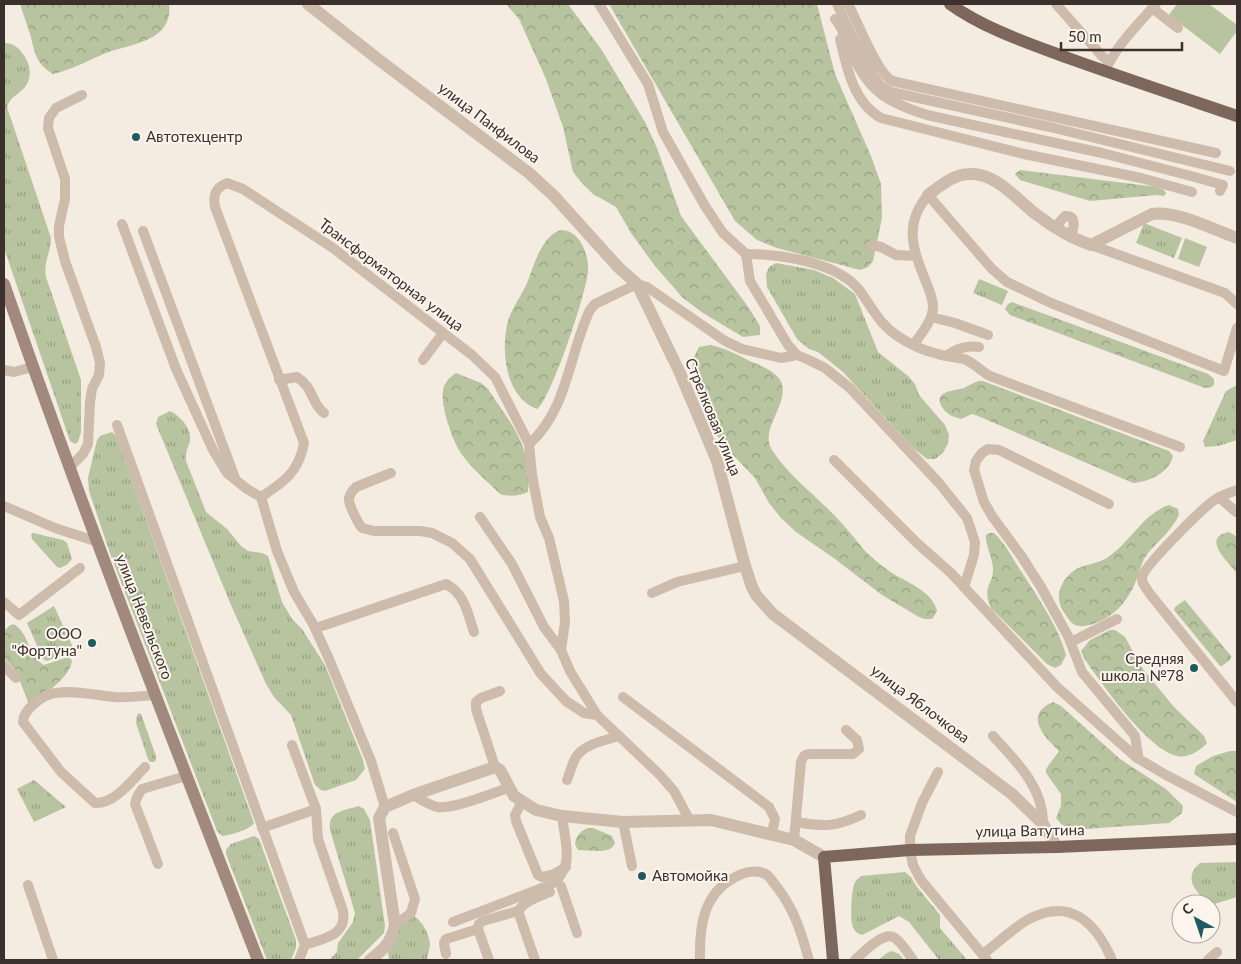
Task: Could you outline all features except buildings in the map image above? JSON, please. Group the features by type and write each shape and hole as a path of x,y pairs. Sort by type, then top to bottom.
{"main road":[{"path":"950,4 1020,40 1107,67 1237,116"},
{"name":"улица Невельского","path":"4,284 32,367 186,776 258,960"},
{"name":"улица Ватутина","path":"824,857 910,850 1057,848 1237,839"},
{"path":"824,857 833,960"}],"street":[{"name":"улица Панфилова","path":"308,4 528,172 554,196 618,267 637,284"},
{"path":"928,195 959,175 975,174 989,177 1030,210 1071,238 1091,245 1152,214 1160,213 1176,216 1237,238"},
{"name":"Стрелковая улица","path":"637,284 680,373 717,461 745,566 756,594"},
{"name":"улица Яблочкова","path":"756,594 773,614 990,777 1035,814 1057,848"},
{"path":"370,960 381,952 392,938 395,925 379,818 385,807 413,795 495,767 500,770 508,788 522,802 536,810 562,816 624,822 689,819 711,820 772,833 794,840 824,857"}],"lane":[{"path":"599,4 648,84 664,132 705,206 723,234 746,254 750,281 788,345 797,356 825,368 850,388 939,483 967,518 975,542 974,555 964,587"},
{"path":"833,4 851,81 870,112 881,118 1024,154 1141,178 1192,192"},
{"path":"837,4 874,76 881,86 891,92 1050,127 1230,171"},
{"path":"848,4 879,67 887,78 892,81 1216,153"},
{"path":"1056,4 1107,67 1128,36 1154,6 1178,28"},
{"path":"836,19 850,52 873,87 899,106 927,115 1102,153 1191,176 1223,185 1220,190"},
{"path":"70,467 83,454 88,444 92,388 99,375 100,363 65,261 59,236 59,226 66,199 65,179 48,128 49,118 56,108 82,95"},
{"name":"Трансформаторная улица","path":"279,380 215,207 213,198 216,190 227,183 238,186 333,248 472,355 495,377 530,444"},
{"path":"914,344 931,317 933,307 913,243 913,223 918,208 928,195 997,275 1032,295 1224,370 1235,344 1237,328"},
{"path":"1055,227 1065,216 1073,218 1071,238"},
{"path":"122,224 180,378 213,450 227,473 261,496 277,551 294,592 316,628 371,760 385,807"},
{"path":"143,231 237,481"},
{"path":"872,245 881,247 896,255 916,256"},
{"path":"1091,245 1225,293 1237,304"},
{"path":"746,254 769,254 816,264 836,272 859,290 878,319 900,337 946,356 964,359 990,376 1180,447"},
{"path":"561,650 565,622 564,601 549,538 540,517 532,474 530,444 540,435 552,414 568,376 590,310 595,304 637,284 653,291 725,340 742,349 781,358 797,356"},
{"path":"931,317 955,323 988,335"},
{"path":"423,360 443,333"},
{"path":"946,356 958,349 979,347"},
{"path":"4,370 14,372 32,367"},
{"path":"261,496 279,486 293,472 300,462 304,444 279,380 297,377 306,383 319,409 324,413"},
{"path":"117,425 305,945 299,960"},
{"path":"1109,504 999,450 988,449 976,461 974,470 984,502 1041,587 1071,642 1082,672 1135,736 1137,758"},
{"path":"834,460 964,587 1057,686 1137,758 1237,812"},
{"path":"391,473 352,491 349,498 350,504 362,528 374,531 420,531 432,533 452,543 470,559 541,674 566,701 584,713 597,715"},
{"path":"1237,490 1219,497 1206,506 1174,538 1146,570 1142,578 1150,594 1237,702"},
{"path":"1219,497 1236,512"},
{"path":"4,506 55,528 98,542"},
{"path":"480,517 512,564 544,626 561,650 574,678 597,715 660,775 674,791 689,819"},
{"path":"652,593 677,582 745,566"},
{"path":"4,602 18,615 80,568"},
{"path":"316,628 446,584 456,589 462,598 474,632"},
{"path":"1071,642 1117,619"},
{"path":"4,666 16,678"},
{"path":"495,767 476,709 476,702 481,698 500,691"},
{"path":"145,766 116,794 105,801 95,802 61,772 23,722 23,717 28,710 47,695 53,693 122,697 156,695"},
{"path":"623,698 769,807 775,819 772,833"},
{"path":"794,840 803,757 806,754 853,754 858,749 858,740 846,730"},
{"path":"567,780 580,753 596,744 619,736"},
{"path":"993,736 1018,762 1036,790 1043,810 1043,824"},
{"path":"292,745 316,809 318,840 343,911 344,920 340,929 333,935 305,945"},
{"path":"938,772 914,820 910,836 913,865 921,880 985,957 1027,920 1041,914 1056,911 1070,912 1082,917 1101,938 1112,960"},
{"path":"158,864 135,804 137,797 142,789 186,776"},
{"path":"413,795 436,807 442,807 458,804 508,788"},
{"path":"522,802 516,815 516,820 538,875 542,877 554,874 567,867"},
{"path":"262,828 316,809"},
{"path":"796,822 822,827 861,815"},
{"path":"489,960 478,929 479,924 518,911 522,905 561,886 564,881 567,867 562,816"},
{"path":"624,822 632,866"},
{"path":"393,834 415,899 412,912 395,925"},
{"path":"454,922 550,885 559,880 567,867"},
{"path":"700,960 704,918 708,902 725,882 746,872 760,872 767,875 790,904 798,922 809,960"},
{"path":"28,885 53,960"},
{"path":"561,886 577,933"},
{"path":"518,911 535,960"},
{"path":"446,954 444,943 446,939 478,929"},
{"path":"855,960 882,938 888,936 894,937 913,960"},
{"path":"1208,960 1217,952"}],"green space":[{"path":"20,4 169,4 169,16 165,26 149,39 106,53 53,74 43,66 37,57"},
{"path":"506,4 568,4 601,49 645,122 657,148 681,216 749,308 760,326 760,335 743,337 703,313 683,298 655,266 631,233 616,207 593,194 573,172 563,127 546,79 519,19"},
{"path":"609,4 817,4 835,74 871,156 881,184 882,218 873,261 868,267 860,270 777,248 757,240 735,221"},
{"path":"1177,4 1209,4 1237,25 1237,31 1220,54 1169,15"},
{"path":"4,43 19,49 30,70 29,79 25,87 10,101 7,107 51,238 45,272 46,277 81,380 81,432 78,442 75,444 70,441 4,248"},
{"path":"1020,170 1157,187 1166,193 1164,196 1156,195 1090,201 1020,180 1015,174"},
{"path":"1144,223 1182,238 1174,258 1136,243"},
{"path":"561,230 573,234 582,244 587,257 588,270 582,299 559,367 543,402 537,409 518,395 512,385 506,361 505,336 511,314 527,283 539,252 548,238"},
{"path":"1185,238 1207,247 1199,267 1178,259"},
{"path":"776,263 814,270 833,278 855,294 878,352 908,376 915,384 919,395 945,425 949,435 948,443 943,453 935,459 927,459 913,448 843,372 818,352 809,349 797,339 767,287 766,274 769,267"},
{"path":"979,279 1008,291 1002,305 973,293"},
{"path":"1012,302 1208,374 1214,379 1214,384 1212,387 1205,388 1010,315 1005,309"},
{"path":"710,345 737,354 777,376 782,384 783,392 769,434 772,450 786,468 839,520 868,554 892,573 919,588 930,598 935,604 937,611 932,619 919,617 882,595 796,532 781,518 769,503 755,478 713,431 697,393 692,369 694,357 699,347"},
{"path":"456,373 481,383 488,389 512,425 524,449 529,476 528,492 514,496 500,494 474,469 460,452 446,417 443,398 446,382"},
{"path":"978,381 983,381 1169,451 1173,456 1171,462 1158,476 1133,483 978,416 972,414 961,419 950,415 942,407 940,397 943,394 964,388"},
{"path":"1237,385 1237,440 1218,446 1205,447 1203,441 1226,391"},
{"path":"170,411 181,419 189,432 190,441 186,453 186,461 206,512 227,529 241,546 248,551 268,556 282,602 325,665 363,760 365,769 356,780 325,791 315,785 291,715 274,697 266,684 156,424 158,417"},
{"path":"112,432 116,436 254,823 252,826 235,833 222,836 217,831 111,556 89,491 88,478 97,440 100,436"},
{"path":"1169,505 1178,509 1179,515 1169,530 1146,556 1135,584 1126,600 1108,617 1096,623 1087,626 1074,624 1060,605 1059,595 1064,581 1078,568 1108,557 1147,518"},
{"path":"1229,532 1237,537 1237,573 1223,557 1217,545 1217,539"},
{"path":"33,533 63,540 67,543 72,559 68,564 60,568 57,567 32,539 31,535"},
{"path":"994,533 1005,545 1058,633 1066,655 1061,665 1055,668 1047,664 991,608 987,595 993,574 992,561 986,540 986,535"},
{"path":"1185,600 1231,656 1231,659 1222,666 1220,666 1174,610 1175,607"},
{"path":"54,606 72,645 72,651 47,661 43,659 27,623"},
{"path":"13,624 22,632 34,656 44,665 68,657 72,660 67,673 62,679 32,704 28,702 16,671 4,658 4,631"},
{"path":"1110,630 1115,630 1125,637 1142,668 1174,707 1204,736 1207,743 1201,748 1194,753 1181,757 1165,751 1139,729 1114,700 1085,660 1081,651 1090,640"},
{"path":"1053,702 1061,706 1120,759 1166,789 1183,806 1182,813 1169,823 1072,830 1061,824 1056,818 1061,806 1061,794 1046,773 1046,769 1059,751 1043,733 1038,720 1039,713 1044,707"},
{"path":"139,713 156,756 154,762 150,762 148,759 136,723"},
{"path":"1237,751 1237,802 1194,774 1196,766 1213,756"},
{"path":"34,780 66,807 34,822 17,789"},
{"path":"359,806 364,809 370,820 385,926 384,933 357,960 329,960 337,952 338,943 353,922 355,913 330,830 330,823 338,812"},
{"path":"588,828 593,828 612,836 615,843 613,847 600,851 578,850 575,844 576,839 581,832"},
{"path":"254,836 259,839 296,940 296,948 291,960 267,960 226,854 226,850 231,844"},
{"path":"1237,862 1237,897 1221,902 1221,894 1199,894 1194,886 1192,875 1194,869 1200,863"},
{"path":"905,872 940,915 940,928 967,960 939,960 909,922 899,916 862,935 857,933 851,918 851,905 856,880 861,876"},
{"path":"414,916 423,925 428,936 430,944 427,960 389,960 388,952 398,929"},
{"path":"892,951 899,954 904,960 878,960 887,953"}],"place":[{"name":"Автотехцентр","path":"136,137"},
{"name":"ООО \"Фортуна\"","path":"92,643"},
{"name":"Средняя школа №78","path":"1194,668"},
{"name":"Автомойка","path":"642,876"}]}
